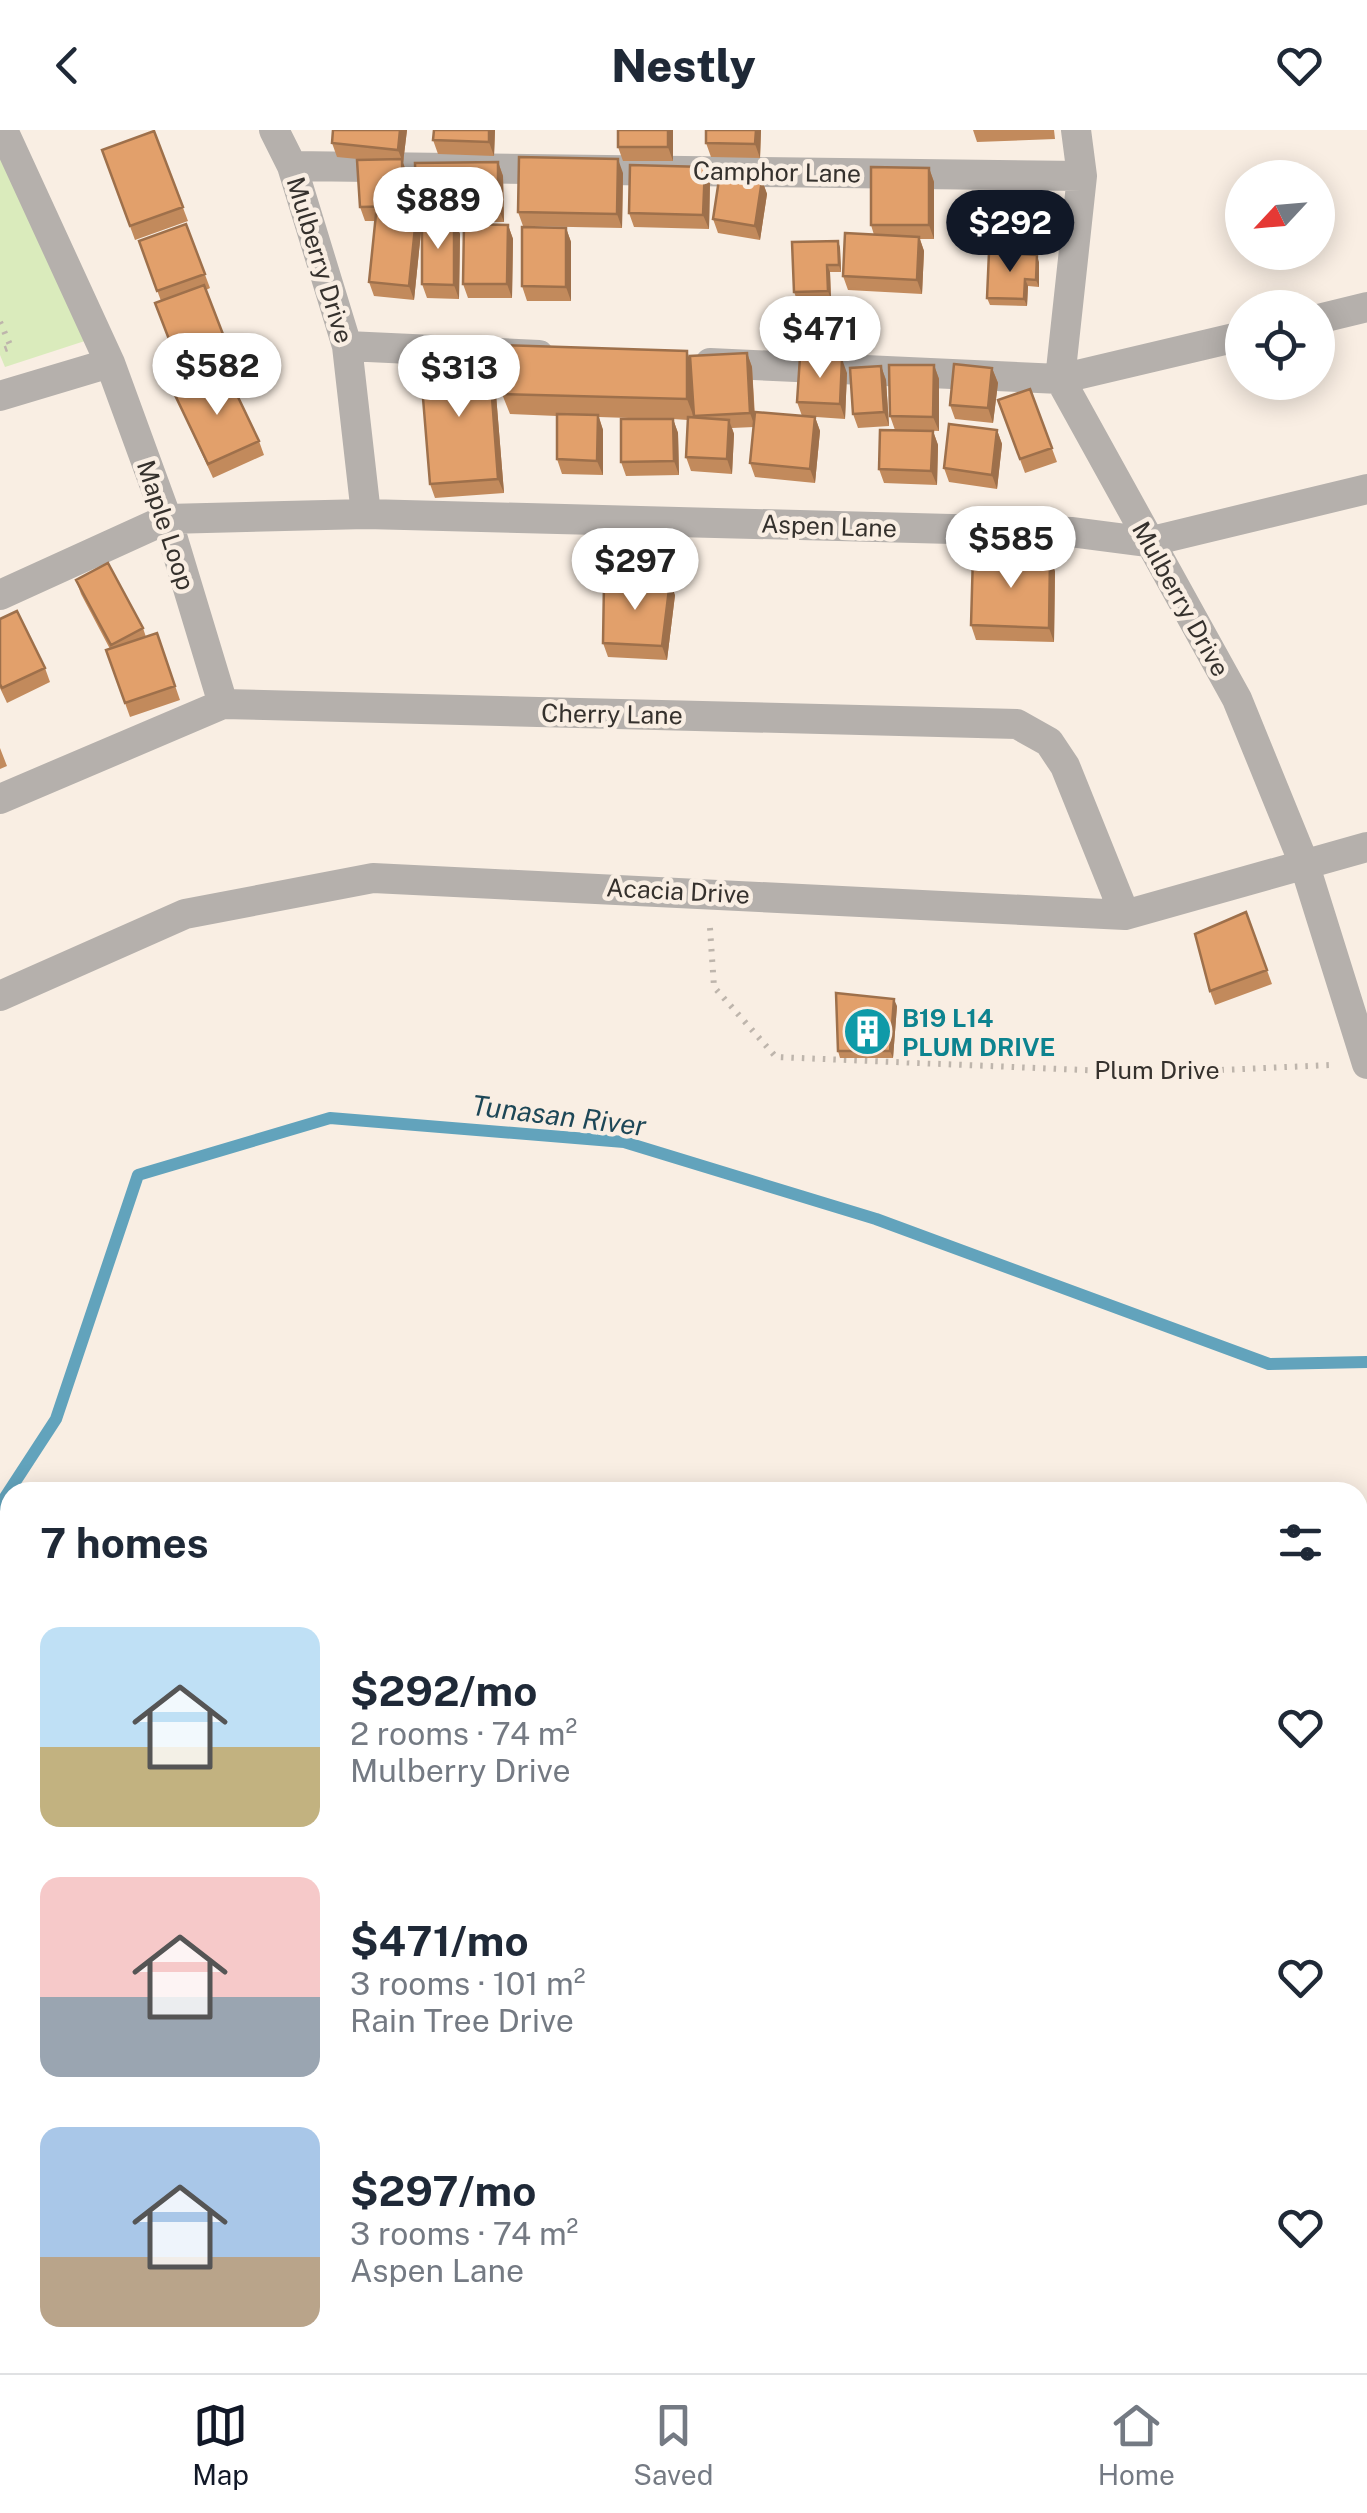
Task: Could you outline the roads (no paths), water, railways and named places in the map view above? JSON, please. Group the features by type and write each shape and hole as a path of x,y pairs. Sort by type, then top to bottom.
{"street":[{"name":"Maple Loop","path":"3,130 110,363 166,519 224,704"},
{"name":"Mulberry Drive","path":"274,130 292,166 347,346 366,514"},
{"path":"1060,378 1082,176 1076,130"},
{"name":"Camphor Lane","path":"292,166 1082,176"},
{"path":"1335,315 1367,307"},
{"path":"684,362 1060,378 1225,340"},
{"path":"347,346 565,356"},
{"path":"0,396 110,363"},
{"name":"Mulberry Drive","path":"1060,378 1237,699 1305,866 1367,1064"},
{"name":"Aspen Lane","path":"0,594 166,519 366,514 1071,532 1148,542 1367,489"},
{"name":"Cherry Lane","path":"0,799 224,704 1017,724 1049,742 1065,766 1125,915"},
{"name":"Acacia Drive","path":"0,996 185,914 373,878 707,891 1125,915 1367,847"}],"waterway":[{"name":"Tunasan River","path":"15,1482 56,1419 138,1175 330,1118 624,1142 876,1219 1269,1364 1367,1362"}],"place":[{"name":"B19 L14 PLUM DRIVE","path":"867,1032"}]}
